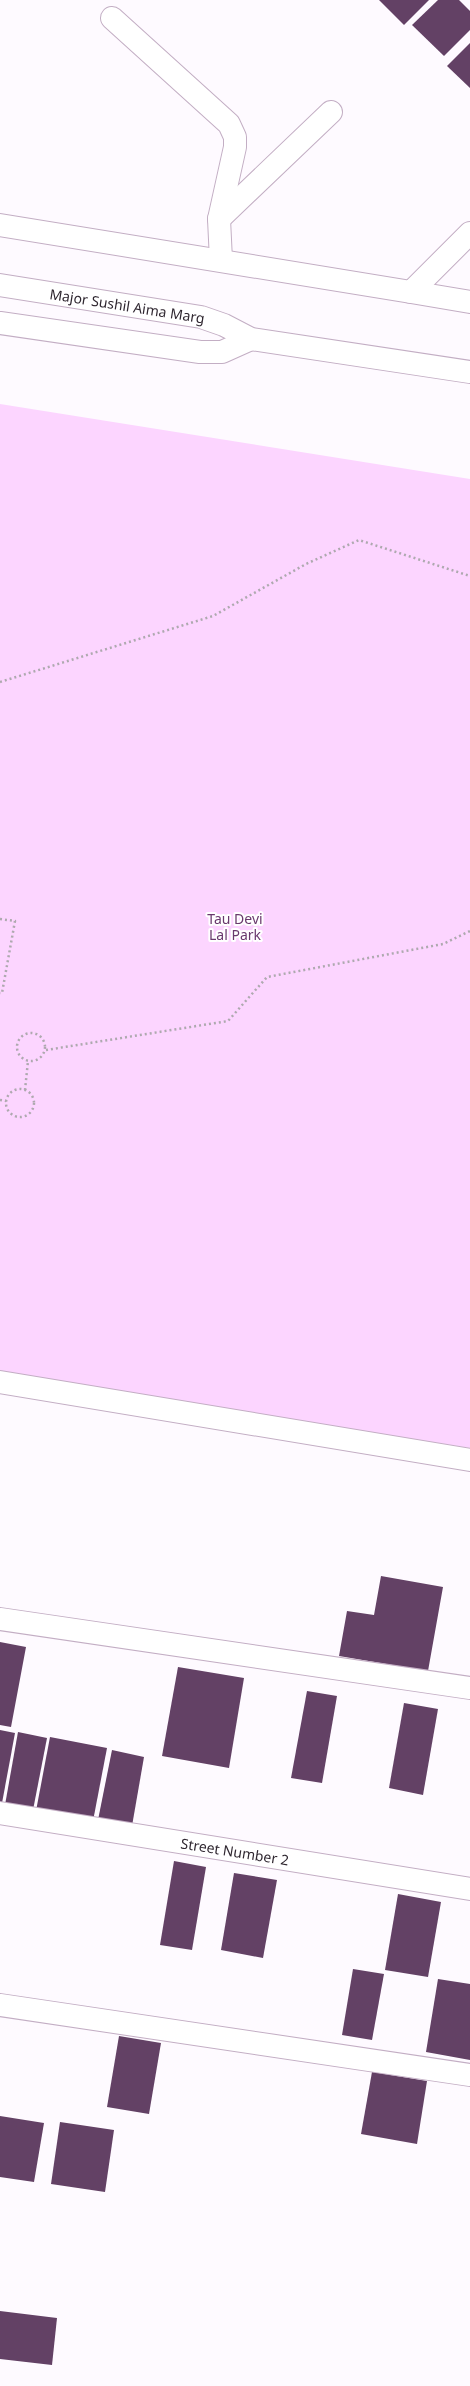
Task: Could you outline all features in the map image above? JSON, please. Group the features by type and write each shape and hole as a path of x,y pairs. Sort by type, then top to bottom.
{"street":[{"path":"112,18 228,124 235,137 235,147 219,219 222,260"},
{"path":"219,219 330,112"},
{"path":"0,225 222,260 470,302"},
{"path":"411,292 470,233"},
{"name":"Major Sushil Aima Marg","path":"0,285 201,317 224,325 251,339 470,372"},
{"path":"0,323 200,352 222,352 251,339"},
{"path":"0,1382 470,1460"},
{"path":"0,1619 470,1688"},
{"name":"Street Number 2","path":"0,1813 470,1889"},
{"path":"0,2005 470,2075"}],"path":[{"path":"0,682 213,616 306,564 359,540 470,576"},
{"path":"0,919 15,921 2,993 0,993"},
{"path":"46,1050 42,1039 34,1032 22,1035 16,1044 18,1055 28,1061 38,1059 46,1050 228,1021 268,977 443,944 470,930"},
{"path":"25,1090 28,1061"},
{"path":"25,1090 33,1096 35,1106 29,1116 18,1118 8,1112 6,1101 12,1092 25,1090"},
{"path":"0,1100 6,1101"}],"green space":[{"name":"Tau Devi Lal Park","path":"0,404 470,479 470,1448 0,1373"}],"building":[{"path":"379,0 429,0 404,25"},
{"path":"438,0 459,0 470,11 470,30 444,56 412,25"},
{"path":"470,43 470,88 447,66"},
{"path":"381,1576 443,1587 428,1671 339,1656 347,1611 374,1615"},
{"path":"0,1642 26,1647 11,1727 0,1725"},
{"path":"178,1667 244,1678 229,1768 162,1756"},
{"path":"307,1691 337,1696 322,1783 291,1778"},
{"path":"404,1703 438,1709 423,1795 389,1788"},
{"path":"0,1730 15,1733 2,1803 0,1803"},
{"path":"18,1732 47,1738 33,1810 5,1805"},
{"path":"50,1737 107,1748 93,1821 36,1811"},
{"path":"112,1750 144,1757 132,1826 98,1820"},
{"path":"174,1861 206,1867 192,1950 160,1945"},
{"path":"234,1873 277,1880 263,1958 221,1950"},
{"path":"398,1894 441,1902 428,1977 385,1970"},
{"path":"353,1969 384,1974 372,2040 342,2035"},
{"path":"438,1979 470,1984 470,2060 426,2052"},
{"path":"119,2036 161,2043 149,2114 107,2107"},
{"path":"372,2072 427,2081 417,2144 361,2134"},
{"path":"0,2116 44,2123 34,2182 0,2177"},
{"path":"60,2122 114,2130 105,2192 51,2184"},
{"path":"0,2311 57,2318 52,2365 0,2359"}]}
